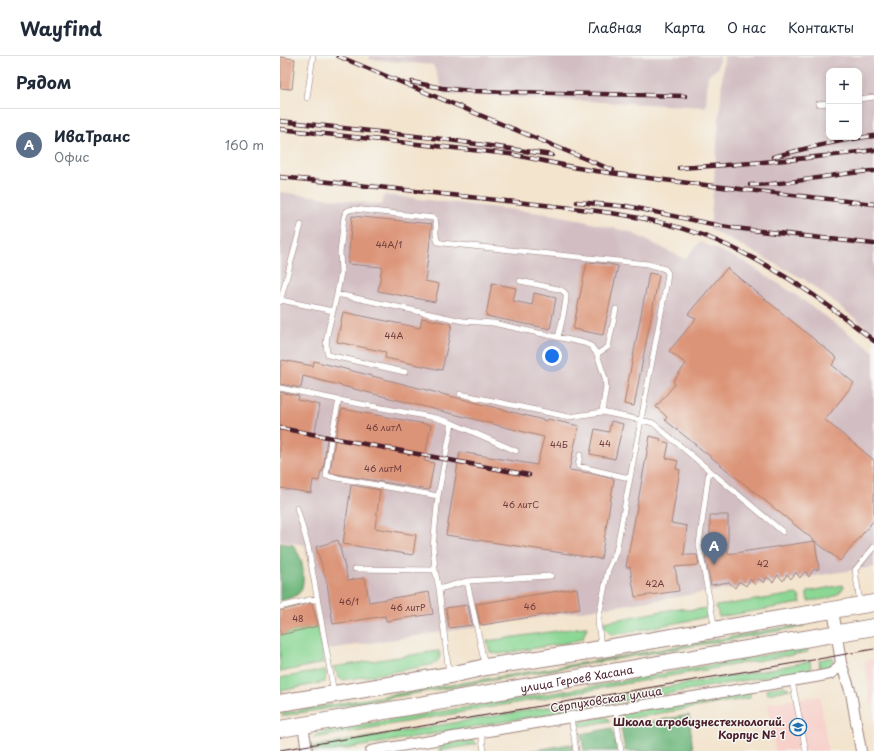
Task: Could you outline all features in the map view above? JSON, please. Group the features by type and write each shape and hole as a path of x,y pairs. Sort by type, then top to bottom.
{"main road":[{"path":"280,703 450,675 486,667 867,604"},
{"name":"улица Героев Хасана","path":"280,728 874,627"}],"street":[{"path":"833,609 841,663 851,693 861,751"},
{"name":"Серпуховская улица","path":"371,751 815,677 830,674 838,669 841,663"},
{"path":"303,725 307,751"}],"lane":[{"path":"308,98 313,56"},
{"path":"862,99 874,97"},
{"path":"818,104 826,103"},
{"path":"405,372 328,355 326,350 341,272 340,253 344,217 346,212 349,210 354,209 434,218 436,220 436,240 442,243 648,264 665,269 668,274 667,281 616,552 608,570 598,621 602,649"},
{"path":"301,225 280,301 333,311"},
{"path":"520,281 558,289 563,291 566,295 566,302 558,337"},
{"path":"336,294 463,321 493,323 584,343 591,346 597,354 606,387 602,412"},
{"path":"597,354 608,347 616,309"},
{"path":"280,388 436,418 452,423 516,451"},
{"path":"460,394 569,418 602,412 653,423 783,532"},
{"path":"339,400 326,476 438,496"},
{"path":"450,675 433,546 438,496 452,423"},
{"path":"580,455 578,466 629,478"},
{"path":"709,470 698,545 715,630"},
{"path":"297,508 308,546 334,694"},
{"path":"867,604 855,570 874,547"},
{"path":"355,569 435,570"},
{"path":"439,589 467,581 551,576"},
{"path":"467,581 486,667"},
{"path":"280,607 317,598"},
{"path":"792,681 806,751"},
{"path":"616,709 620,751"},
{"path":"570,717 576,751"},
{"path":"481,732 484,751"}],"shaded area":[{"path":"369,56 720,56 717,69 708,75 706,107 444,94 433,65 369,59"},
{"path":"724,56 874,56 874,333 804,279 710,229"},
{"path":"280,192 382,205 384,195 557,215 630,232 685,259 700,242 745,262 796,295 874,352 874,567 323,650 305,545 280,541"},
{"path":"874,659 874,721 864,661"},
{"name":"Школа агробизнестехнологий. Корпус № 1","path":"820,696 828,751 772,751 775,750 768,703"}],"green space":[{"path":"280,543 293,545 298,554 301,560 303,585 300,592 294,597 280,601"},
{"path":"843,585 844,587 833,597 808,601 807,593 810,591"},
{"path":"796,594 799,596 801,603 719,617 716,606"},
{"path":"679,608 692,610 705,608 707,617 612,635 605,628 604,622"},
{"path":"803,624 804,626 751,636 282,716 282,713 606,659"},
{"path":"318,626 324,663 280,672 280,635"},
{"path":"587,627 583,638 572,642 499,654 490,652 487,641"},
{"path":"807,648 808,652 314,738 317,734 334,729 589,687"},
{"path":"439,651 439,658 431,665 363,677 342,680 333,667"},
{"path":"833,657 830,667 820,669 819,660"},
{"path":"810,661 811,669 333,751 312,751 310,747 767,670"},
{"path":"325,670 325,682 280,691 280,678"},
{"path":"784,686 790,689 768,694 767,690 769,688"},
{"path":"750,692 750,698 620,720 622,715 629,712"},
{"path":"689,715 693,751 625,751 621,727"},
{"path":"603,717 608,718 610,721 577,727 580,722"},
{"path":"612,728 617,751 584,751 581,734"},
{"path":"469,740 474,741 477,744 439,751 440,747 444,745"},
{"path":"571,744 572,751 529,751"}],"building":[{"path":"280,57 295,59 292,89 280,88"},
{"path":"352,216 432,224 425,281 439,284 435,302 378,291 382,267 348,264"},
{"path":"587,262 618,266 603,335 573,329"},
{"path":"727,268 837,358 832,365 854,383 825,420 874,460 874,520 840,561 665,420 667,417 656,407 675,384 673,381 686,364 669,351 696,319 688,314"},
{"path":"649,273 659,275 634,406 624,404"},
{"path":"492,283 516,288 513,301 532,305 534,293 556,298 550,329 486,316"},
{"path":"343,312 420,328 422,318 452,324 442,370 385,358 386,352 337,342"},
{"path":"282,360 313,366 314,361 547,421 548,419 579,426 569,470 614,479 601,559 446,535 460,452 537,465 544,437 303,376 301,388 280,384 280,368"},
{"path":"280,392 299,396 298,400 320,405 314,436 327,438 323,471 321,471 319,481 313,480 311,493 280,488"},
{"path":"342,409 431,425 424,461 434,463 429,490 330,473"},
{"path":"611,421 623,424 615,459 590,454 595,429 609,432"},
{"path":"650,436 661,439 660,441 669,443 666,458 678,461 676,469 680,470 671,523 687,526 684,555 697,555 699,565 675,567 679,591 635,597 630,567 626,567"},
{"path":"351,485 380,490 375,528 416,535 413,555 343,544"},
{"path":"710,515 728,515 728,554 815,541 819,569 813,570 809,577 805,571 800,578 796,572 791,579 787,574 783,581 778,575 773,582 767,577 764,583 758,578 755,585 750,579 746,586 739,581 735,588 729,582 711,585 705,555 710,555"},
{"path":"338,540 348,580 365,578 369,602 429,592 433,614 386,621 385,616 333,624 327,583 316,547"},
{"path":"577,588 580,609 482,625 480,624 476,604"},
{"path":"312,603 318,626 280,635 280,611"},
{"path":"468,605 472,625 449,628 446,608"}],"tram line":[{"path":"280,750 874,649"}],"railway":[{"path":"338,56 613,170"},
{"path":"412,82 442,88 471,91 685,96"},
{"path":"280,121 442,139 552,155"},
{"path":"280,129 509,154 585,169 631,176 874,204"},
{"path":"773,157 798,150 874,136"},
{"path":"679,168 777,161 874,150"},
{"path":"750,185 781,183 874,171"},
{"path":"280,177 587,210 634,217 680,228 726,245 771,268 813,295 874,341"},
{"path":"577,202 631,207"},
{"path":"626,206 734,228 874,244"},
{"path":"280,428 529,475"}],"place":[{"name":"ИваТранс","path":"714,565"},
{"name":"Школа агробизнестехнологий. Корпус № 1","path":"798,727"}]}
